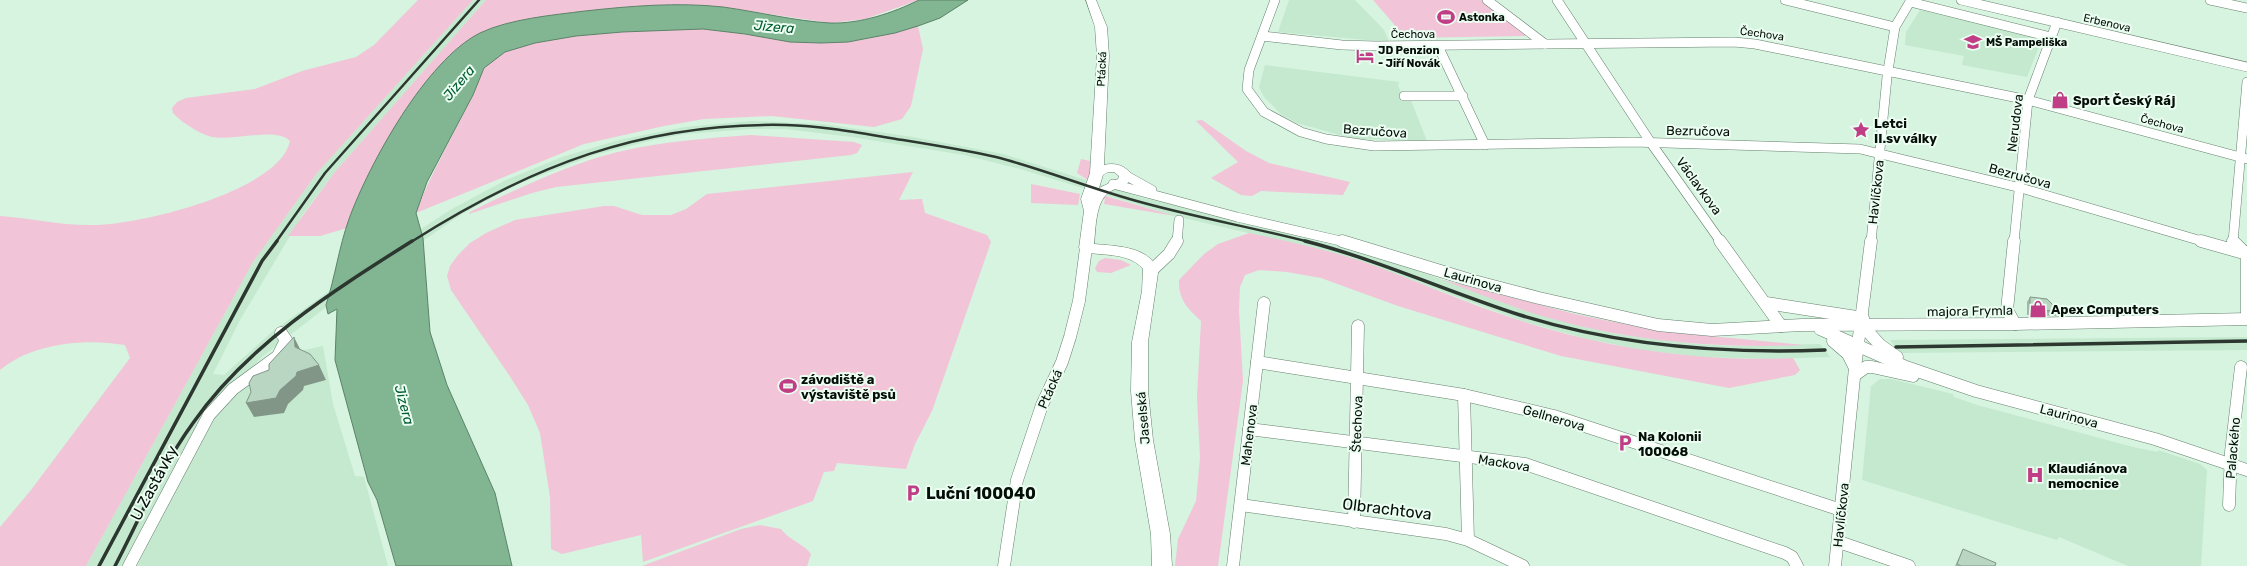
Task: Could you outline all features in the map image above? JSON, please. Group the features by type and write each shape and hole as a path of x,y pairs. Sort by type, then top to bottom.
{"street":[{"name":"Ptácká","path":"1091,0 1098,15 1103,35 1097,173 1088,199 1091,211"},
{"name":"Bezručova","path":"1275,0 1249,70 1247,89 1264,112 1301,132 1326,139 1374,146 1651,143 1850,148 1867,150 2021,188 2247,253"},
{"path":"1487,0 1545,44"},
{"name":"Václavkova","path":"1557,0 1651,143 1781,326"},
{"path":"1785,0 1895,28"},
{"name":"Erbenova","path":"1961,0 2247,67"},
{"path":"2210,0 2247,8"},
{"path":"1910,1 2051,37"},
{"name":"Havlíčkova","path":"1835,566 1839,542 1855,372 1862,322 1888,72 1895,28 1910,1"},
{"name":"Nerudova","path":"2015,324 2007,310 2021,188 2028,100 2056,22"},
{"name":"Čechova","path":"1262,36 1342,45 1586,45 1734,42 1796,52 2028,100 2243,158"},
{"path":"1438,46 1485,145"},
{"path":"2247,82 2243,158 2233,242 2247,253 2247,315"},
{"path":"1404,96 1463,96"},
{"path":"1098,140 1122,172"},
{"path":"1113,184 1098,178 1097,173 1105,168 1122,172"},
{"name":"Ptácká","path":"1004,566 1017,480 1042,405 1062,362 1079,301 1091,211 1102,190 1113,184 1123,182 1122,172"},
{"name":"Laurinova","path":"1122,172 1171,199"},
{"name":"Laurinova","path":"1113,184 1237,217 1333,238 1470,280 1602,314 1658,325 1699,330 1802,325"},
{"path":"1086,248 1132,254 1146,262 1152,270 1178,244 1180,228 1179,220"},
{"name":"Jaselská","path":"1152,270 1152,280 1145,308 1140,342 1140,388 1143,438 1160,534 1162,566"},
{"name":"Mahenova","path":"1233,566 1264,303"},
{"path":"1766,303 1862,322 1889,353 1951,382"},
{"name":"majora Frymla","path":"1862,322 2015,324 2247,319"},
{"path":"1802,325 1862,322"},
{"path":"1802,325 1827,331 1908,375"},
{"name":"Štechova","path":"1354,522 1358,326"},
{"path":"1764,328 1810,333 1858,348"},
{"name":"U Zastávky","path":"129,566 209,415 233,389 278,356 286,343 286,337 281,333"},
{"path":"1833,341 1848,354 1855,372 1866,367 1880,368 1976,391"},
{"name":"Laurinova","path":"1858,348 1976,391 2155,439 2247,470"},
{"name":"Gellnerova","path":"1257,362 1464,395 1554,416 1841,510"},
{"name":"Palackého","path":"2229,505 2231,464 2241,367"},
{"path":"1464,395 1464,457 1468,540"},
{"name":"Mackova","path":"1249,429 1356,444 1524,464 1749,542 1785,553 1792,557 1797,566"},
{"name":"Olbrachtova","path":"1241,506 1446,534 1468,540 1523,566"},
{"path":"1839,542 1910,566"}],"shaded area":[{"path":"418,0 473,0 317,173 253,262 86,566 0,566 0,527 31,490 130,358 125,345 93,342 76,343 43,348 13,361 0,370 0,216 82,225 115,223 173,212 205,202 235,190 261,175 281,159 290,141 275,135 221,138 212,137 191,127 173,113 172,108 177,102 186,98 255,89 302,71 356,57 374,45"},
{"path":"473,0 486,0 334,173 303,214 240,320 213,374 224,375 273,331 356,272 450,210 506,180 562,157 619,140 685,127 751,121 823,124 913,137 1003,154 1143,198 1312,236 1405,266 1527,311 1617,334 1697,344 1731,346 1820,344 1830,357 1767,359 1701,357 1641,350 1583,338 1522,321 1360,261 1326,251 1175,216 1020,169 964,155 852,137 785,129 749,129 685,134 653,140 594,155 515,185 462,214 325,308 262,357 222,398 127,566 86,566 253,262 317,173"},
{"path":"486,0 919,0 865,19 831,23 721,7 681,5 576,12 502,25 426,84 385,144 348,220 347,228 320,236 288,236 334,173"},
{"path":"1289,0 1355,0 1384,30 1389,42 1278,32"},
{"name":"Astonka","path":"1373,0 1482,0 1528,36 1406,38"},
{"name":"MŠ Pampeliška","path":"1920,10 2042,39 2027,77 1962,65 1964,56 1905,45 1906,32"},
{"path":"918,26 923,49 911,106 902,119 874,127 772,116 704,119 664,126 584,144 416,213 436,168 473,95 482,73 491,61 506,52 525,45 547,40 570,36 617,32 699,28 791,41 832,43 869,38"},
{"path":"1265,65 1399,82 1398,86 1401,92 1408,93 1427,141 1354,139 1297,123 1282,115 1264,97 1259,87"},
{"path":"1202,120 1246,151 1269,163 1350,182 1343,195 1261,191 1252,196 1241,195 1211,178 1238,162 1196,121"},
{"path":"751,135 854,142 862,145 857,153 851,155 556,187 532,193 469,214 470,212 484,205 542,178 572,166 607,155 668,143"},
{"path":"1081,159 1090,161 1092,173 1091,182 1077,173"},
{"name":"závodiště a výstaviště psů","path":"913,172 899,200 922,199 925,213 987,235 991,242 932,411 915,444 906,469 837,463 834,471 824,472 813,501 643,562 641,535 562,554 551,549 550,497 540,433 528,405 451,290 447,276 450,266 458,255 470,243 486,233 515,220 604,206 614,206 642,215 671,215 686,209 707,194"},
{"path":"1031,184 1080,194 1078,205 1031,203"},
{"path":"1102,195 1175,216 1104,204 1105,199 1101,198"},
{"path":"1249,233 1319,249 1361,261 1461,300 1555,331 1656,352 1724,358 1793,358 1800,370 1795,375 1729,388 1561,356 1398,306 1321,278 1287,272 1259,270 1245,275 1240,287 1239,310 1243,381 1218,566 1175,566 1178,539 1196,501 1200,458 1197,397 1201,321 1192,312 1182,298 1179,280 1204,254 1218,244"},
{"path":"1105,258 1121,260 1131,265 1111,273 1097,272 1095,268 1099,261"},
{"path":"1440,279 1575,314 1658,331 1804,345 1769,346 1698,344 1629,336 1560,321 1526,311"},
{"path":"2247,337 2247,350 1900,353 1890,340"},
{"path":"323,346 333,404 355,476 364,477 388,566 137,566 201,438 229,398 290,353"},
{"name":"Klaudiánova nemocnice","path":"1880,379 1891,379 1953,394 1954,397 1977,405 2133,447 2158,452 2158,450 2200,464 2207,470 2201,566 2128,566 2059,537 2057,540 1862,480 1871,386"},
{"path":"760,525 781,529 788,536 808,550 811,554 807,566 642,566 741,529"}],"water":[{"name":"Jizera","path":"919,0 968,0 940,18 918,26 895,33 848,42 790,42 745,34 703,29 622,32 576,36 535,43 505,52 484,68 473,95 427,182 416,213 423,238 430,332 447,385 495,493 512,566 396,566 377,500 368,482 335,360 337,309 328,314 326,305 349,219 358,196 385,143 402,116 420,89 440,66 460,46 480,33 504,24 545,16 654,5 689,5 723,7 817,22 841,23 876,17"}],"building":[{"path":"2030,297 2047,299 2059,311 2030,310"},
{"path":"294,337 295,347 310,354 319,365 297,372 296,376 280,390 276,398 246,403 251,392 249,383 253,376 269,370 269,364"},
{"path":"1963,549 1996,563 1995,566 1961,566 1957,564"}],"railway":[{"path":"276,242 325,173 479,0"},
{"path":"411,242 455,215 500,191 544,171 590,154 636,141 684,131 734,126 786,125 845,131 996,157 1144,203 1306,241"},
{"path":"99,566 262,261 277,241"},
{"path":"115,566 151,493 171,457 193,423 215,395 265,344 293,322 322,300 412,241"},
{"path":"1306,241 1360,257 1520,315 1557,326 1595,334 1633,341 1709,349 1747,351 1825,350"},
{"path":"1896,347 2247,341"}],"place":[{"name":"Astonka","path":"1446,17"},
{"name":"MŠ Pampeliška","path":"1973,42"},
{"name":"JD Penzion - Jiří Novák","path":"1365,56"},
{"name":"Sport Český Ráj","path":"2060,100"},
{"name":"Letci II.sv války","path":"1861,130"},
{"name":"Apex Computers","path":"2038,309"},
{"name":"závodiště a výstaviště psů","path":"788,386"},
{"name":"Na Kolonii 100068","path":"1625,443"},
{"name":"Klaudiánova nemocnice","path":"2035,475"},
{"name":"Luční 100040","path":"913,493"}]}
